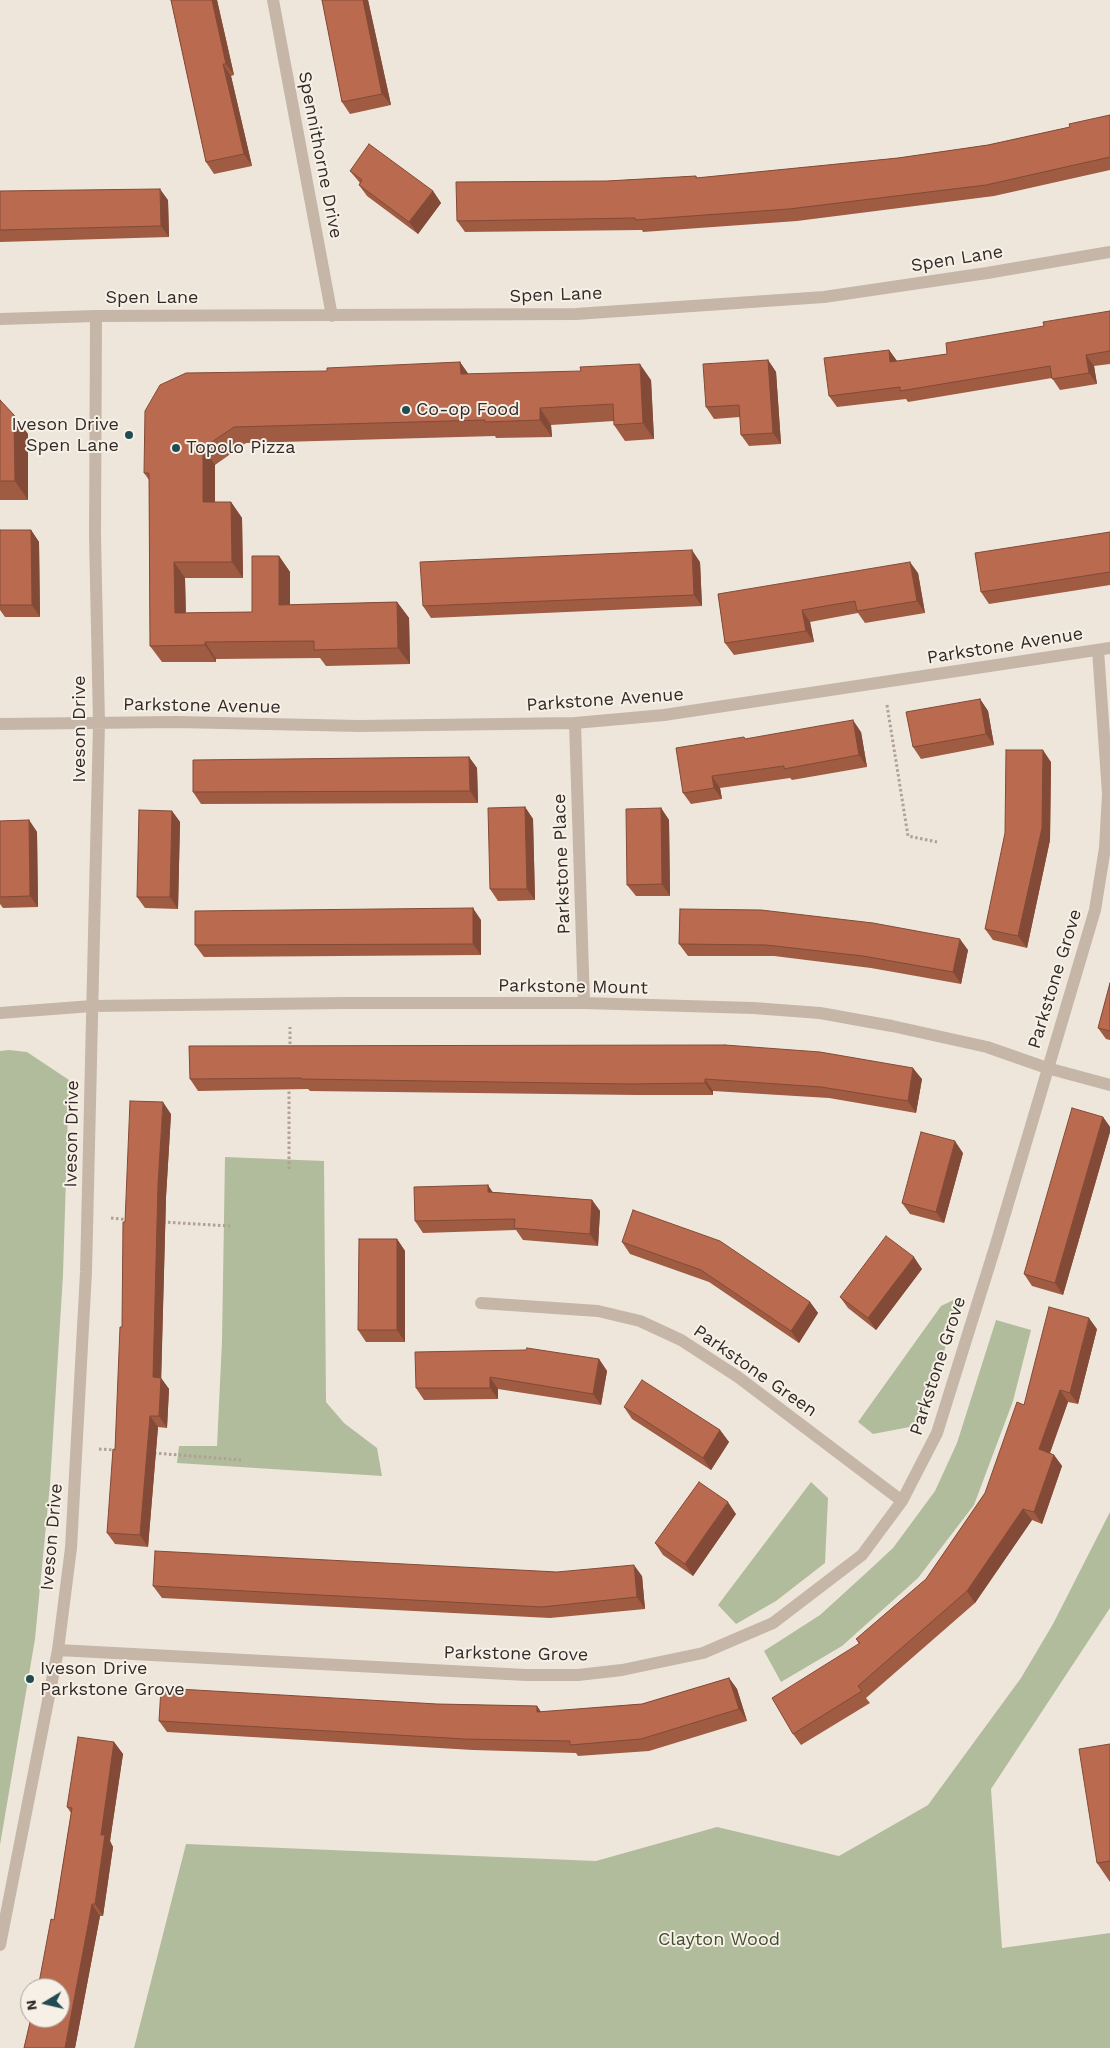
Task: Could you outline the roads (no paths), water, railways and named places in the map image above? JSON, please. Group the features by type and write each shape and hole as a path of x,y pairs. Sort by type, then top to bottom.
{"street":[{"name":"Spennithorne Drive","path":"273,0 332,316"},
{"name":"Spen Lane","path":"0,319 96,316 576,314 824,297 987,273 1110,252"},
{"name":"Iveson Drive","path":"0,1945 58,1650 70,1548 76,1447 87,1217 99,723 95,536 96,316"},
{"name":"Parkstone Avenue","path":"0,724 99,723 360,726 575,723 664,715 1104,649"},
{"name":"Parkstone Grove","path":"58,1650 526,1675 578,1675 622,1670 703,1654 773,1623 862,1555 902,1501 937,1433 996,1244 1095,910 1105,848 1108,794 1104,649"},
{"name":"Parkstone Place","path":"575,723 584,1003"},
{"name":"Parkstone Mount","path":"0,1013 92,1006 290,1003 584,1003 753,1008 820,1013 892,1026 987,1047 1047,1068 1110,1085"},
{"name":"Parkstone Green","path":"480,1303 598,1311 640,1321 681,1340 738,1377 902,1501"}],"place":[{"name":"Co-op Food","path":"406,410"},
{"name":"Iveson Drive Spen Lane","path":"129,435"},
{"name":"Topolo Pizza","path":"176,448"},
{"name":"Iveson Drive Parkstone Grove","path":"30,1679"}],"park label":[{"name":"Clayton Wood","path":"719,1940"}]}
